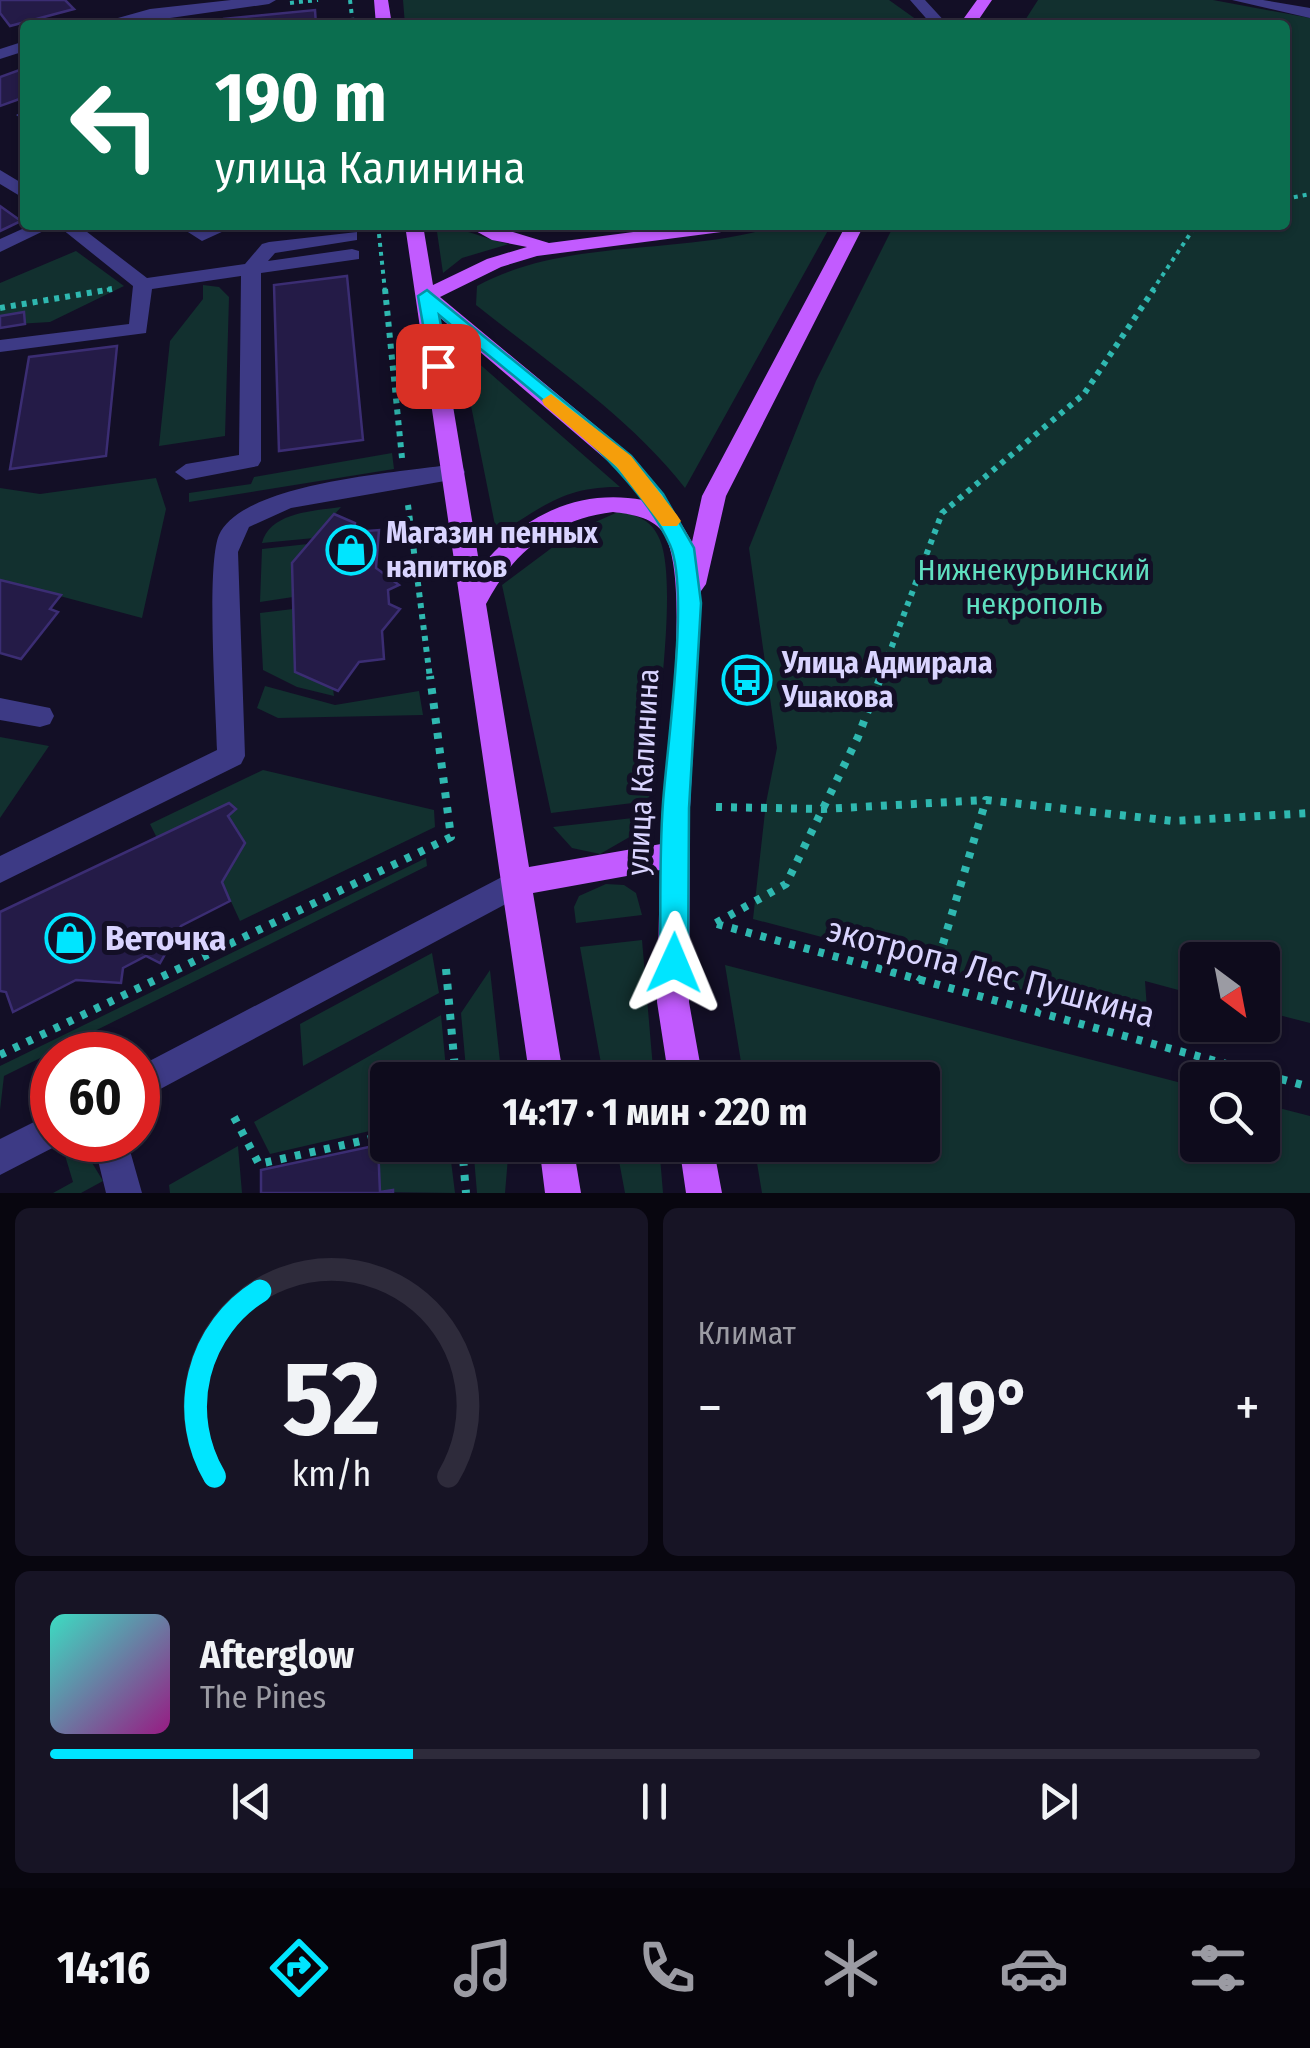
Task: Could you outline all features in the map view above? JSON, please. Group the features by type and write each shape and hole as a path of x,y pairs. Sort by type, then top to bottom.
{"main road":[{"path":"415,230 544,1062"},
{"path":"488,230 521,242 564,246"},
{"path":"427,296 513,256 689,230"},
{"path":"690,603 714,496 851,230"},
{"name":"улица Калинина","path":"427,296 624,462 675,529 683,548 690,603 674,855 673,1002 683,1062"},
{"path":"474,602 482,580 498,558 522,538 577,509 605,503 633,505 656,514 675,529"},
{"path":"516,882 674,855"},
{"path":"558,1162 563,1193"},
{"path":"699,1162 704,1193"}],"street":[{"path":"112,0 129,19"},
{"path":"124,20 210,4 270,0"},
{"path":"1239,0 1310,13"},
{"path":"916,1 935,20"},
{"path":"0,246 36,230"},
{"path":"78,230 144,284 251,269 351,245"},
{"path":"186,472 250,461 251,269"},
{"path":"0,346 138,330 144,284"},
{"path":"0,870 231,756 226,552 228,537 236,526 266,507 454,472"},
{"path":"0,709 40,716"},
{"path":"160,1073 516,882"},
{"path":"0,1158 30,1142"},
{"path":"116,1162 124,1193"}],"path":[{"path":"0,1055 451,837 405,480 379,230"},
{"path":"823,809 858,737 942,513 1084,394 1193,230"},
{"path":"0,308 144,284"},
{"path":"919,982 942,947 986,800"},
{"path":"716,807 823,809 986,800 1173,820 1310,812"},
{"name":"экотропа Лес Пушкина","path":"823,809 786,884 716,923 1310,1087"},
{"path":"446,969 454,1062"},
{"path":"234,1117 258,1164 370,1139"},
{"path":"463,1162 466,1193"}],"green space":[{"path":"403,0 889,0 917,20 405,20"},
{"name":"Нижнекурьинский некрополь","path":"1038,0 1213,0 1310,18 1310,1023 1280,1015 1280,942 1180,942 1180,990 1145,981 1148,1023 753,919 766,803 777,748 749,548 816,381 892,230 1290,230 1290,20 1025,20"},
{"path":"437,230 463,230 509,244 462,258 443,273"},
{"path":"762,230 828,230 685,488 613,413 476,305 477,286 512,270 549,260"},
{"path":"76,251 124,286 50,322 0,325 0,283"},
{"path":"203,285 219,287 229,297 225,436 159,446 170,341 203,299"},
{"path":"459,346 620,487 569,494 497,535"},
{"path":"392,453 394,469 189,502 189,493 251,484 254,477"},
{"path":"156,478 166,509 142,618 0,580 0,488 40,494"},
{"path":"341,507 314,538 262,543 283,519"},
{"path":"618,512 638,517 653,528 665,562 666,628 649,801 551,813 502,585 573,532"},
{"path":"308,544 293,597 260,602 262,549"},
{"path":"293,609 296,672 333,689 334,696 297,687 263,670 260,613"},
{"path":"265,686 335,705 419,691 423,715 278,718 257,708"},
{"path":"0,737 49,746 0,818"},
{"path":"263,770 434,810 435,827 240,921 222,882 245,843 228,816 235,809 157,838 150,824"},
{"path":"642,817 633,835 600,854 572,848 553,827"},
{"path":"426,858 427,866 93,1032 70,1032"},
{"path":"606,884 624,885 636,893 642,915 576,923 574,907 579,896"},
{"path":"642,940 652,1062 601,1062 580,947"},
{"path":"432,953 439,993 303,1066 300,1024"},
{"path":"725,965 1180,1083 1180,1162 1280,1162 1280,1108 1310,1116 1310,1193 762,1193 757,1162 940,1162 940,1062 741,1062"},
{"path":"490,970 500,1062 465,1062 461,1013"},
{"path":"441,1015 445,1062 370,1062 370,1131 270,1154 254,1122"},
{"path":"30,1051 30,1063 4,1076 0,1110 0,1066"},
{"path":"238,1146 242,1193 170,1193 169,1185"},
{"path":"67,1162 92,1162 103,1181 81,1193 53,1193 73,1182"},
{"path":"379,1162 451,1162 455,1193 380,1192"},
{"path":"474,1162 508,1162 505,1193 477,1193"},
{"path":"619,1162 660,1162 663,1193 625,1193"}],"building":[{"path":"0,0 65,0 74,9 20,20 10,26 0,13"},
{"path":"315,10 316,20 224,20"},
{"path":"20,70 20,99 0,106 0,77"},
{"path":"0,206 20,221 0,231"},
{"path":"347,276 363,440 279,451 274,285"},
{"path":"24,312 25,324 0,328 0,316"},
{"path":"117,346 106,456 10,469 29,357"},
{"path":"334,514 355,523 354,532 379,530 376,568 399,585 388,590 389,604 400,609 382,631 384,659 359,662 338,691 295,672 292,563"},
{"path":"0,580 61,595 50,609 58,612 21,659 0,653"},
{"path":"229,803 236,809 228,816 245,843 222,882 230,901 181,926 160,963 146,956 123,968 121,983 76,980 13,1012 6,992 0,991 0,912"},
{"path":"370,1147 370,1162 379,1162 380,1192 393,1193 261,1193 261,1170"}],"slow traffic":[{"path":"551,400 624,462 670,521"}],"place":[{"name":"Магазин пенных напитков","path":"351,550"},
{"name":"Улица Адмирала Ушакова","path":"747,680"},
{"name":"Веточка","path":"70,938"}],"route":[{"path":"438,366 427,296 624,462 655,499 683,548 690,603 676,808 674,963"}]}
